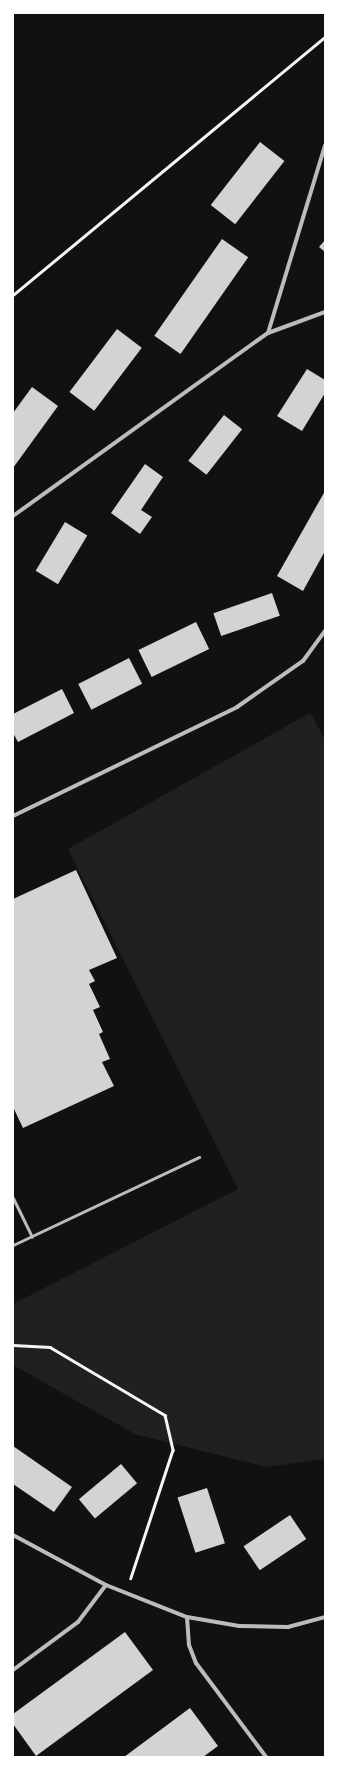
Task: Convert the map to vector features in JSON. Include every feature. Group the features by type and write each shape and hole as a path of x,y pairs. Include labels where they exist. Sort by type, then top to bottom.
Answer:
{"street":[{"path":"268,333 325,145"},
{"path":"13,516 268,333 325,312"},
{"path":"13,816 237,707 303,661 325,631"},
{"path":"13,1534 106,1585 187,1617 239,1626 288,1627 325,1617"},
{"path":"13,1670 78,1622 106,1585"},
{"path":"187,1617 189,1645 196,1663 266,1757"}],"lane":[{"path":"13,1246 199,1157"},
{"path":"13,1198 32,1237"}],"path":[{"path":"13,295 325,37"},
{"path":"13,1345 50,1347 165,1415 173,1450 126,1593"}],"shaded area":[{"path":"310,713 325,739 325,1459 266,1467 135,1434 13,1365 13,1304 238,1189 68,849"}],"building":[{"path":"260,142 284,161 235,224 211,205"},
{"path":"222,239 248,257 181,354 154,336"},
{"path":"325,240 325,252 319,247"},
{"path":"117,329 142,348 94,411 69,392"},
{"path":"307,369 325,380 325,393 302,431 277,416"},
{"path":"32,387 58,406 13,468 13,413"},
{"path":"224,415 242,429 206,475 188,461"},
{"path":"145,464 163,477 141,510 152,517 140,534 111,513"},
{"path":"325,491 325,551 303,591 277,576"},
{"path":"65,522 87,535 58,584 36,571"},
{"path":"272,593 280,616 221,636 213,613"},
{"path":"196,622 209,649 152,677 138,650"},
{"path":"129,658 142,684 91,710 78,684"},
{"path":"62,689 74,713 18,742 13,733 13,714"},
{"path":"76,870 117,958 89,970 95,981 89,984 100,1007 93,1010 103,1032 99,1034 110,1059 102,1062 114,1086 23,1128 13,1107 13,899"},
{"path":"13,1446 72,1487 54,1512 13,1484"},
{"path":"121,1464 137,1483 95,1519 79,1499"},
{"path":"207,1488 225,1543 195,1553 178,1498"},
{"path":"290,1515 306,1539 260,1570 244,1546"},
{"path":"125,1632 153,1670 36,1756 13,1724 13,1714"},
{"path":"190,1708 218,1746 203,1757 124,1757"}]}
